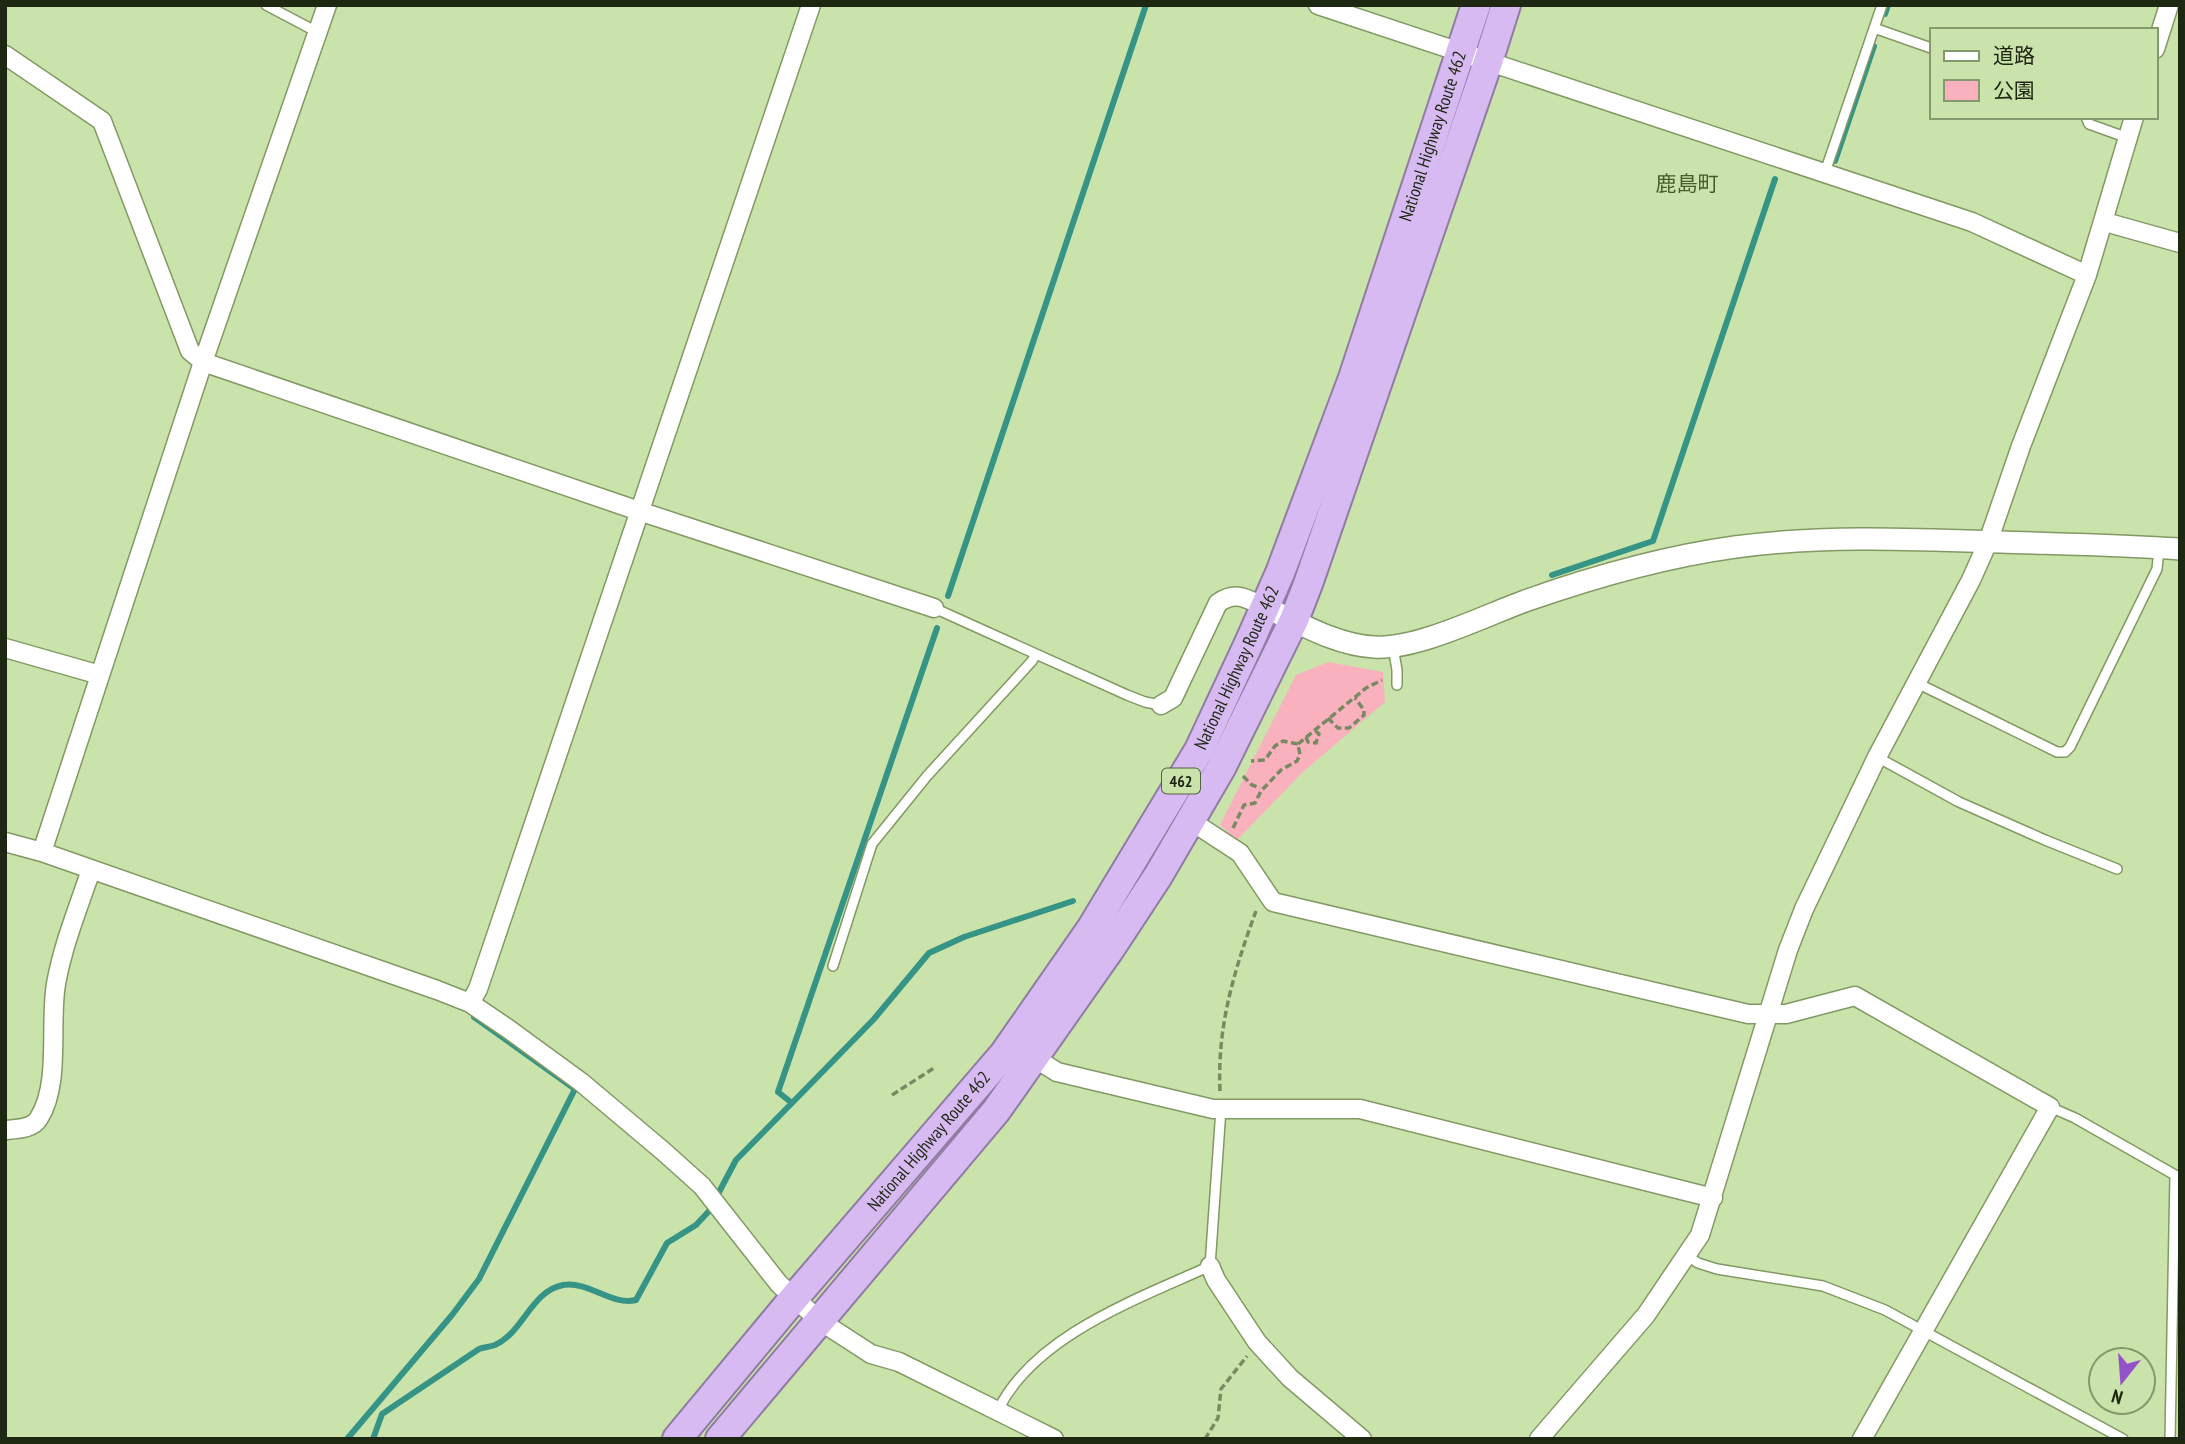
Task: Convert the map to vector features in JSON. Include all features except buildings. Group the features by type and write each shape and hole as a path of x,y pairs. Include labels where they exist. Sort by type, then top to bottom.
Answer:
{"highway":[{"name":"National Highway Route 462","path":"677,1439 794,1298 1004,1054 1091,929 1199,750 1265,607 1353,378 1476,5"},
{"name":"National Highway Route 462","path":"720,1439 988,1121 1110,949 1191,821 1221,768 1294,620 1334,513 1506,5"}],"street":[{"path":"42,852 203,362 327,5"},
{"path":"470,1003 478,989 811,5"},
{"path":"1318,5 1972,222 2087,275"},
{"path":"2157,43 2169,5"},
{"path":"5,55 102,121 190,351 203,362 639,511 934,608"},
{"path":"1539,1439 1647,1315 1700,1235 1784,960 1804,909 1877,757 1971,580 1988,541 2021,446 2087,275 2105,222 2133,119"},
{"path":"2105,222 2180,243"},
{"path":"1161,705 1173,698 1218,603 1228,596 1239,596 1341,641 1374,647 1393,647 1441,633 1586,581 1693,554 1736,547 1833,540 1988,541 2169,548"},
{"path":"5,648 100,675"},
{"path":"1191,821 1240,853 1273,902 1748,1014 1786,1014 1855,996 2050,1107 1862,1439"},
{"path":"5,842 42,852 470,1003 581,1082 688,1173 709,1195 760,1263 820,1321 871,1354 899,1362 1054,1439"},
{"path":"5,1130 29,1126 38,1121 43,1110 50,1074 55,987 61,960 91,870"},
{"path":"1033,1057 1057,1072 1213,1109 1360,1109 1713,1198"},
{"path":"1210,1266 1216,1280 1257,1342 1290,1378 1362,1439"}],"lane":[{"path":"265,5 317,32"},
{"path":"1824,175 1882,5"},
{"path":"1874,28 1930,48"},
{"path":"2087,119 2095,127 2128,138"},
{"path":"1917,683 2057,752 2065,752 2070,747 2169,548"},
{"path":"934,608 1136,699 1161,705"},
{"path":"1393,647 1397,670 1396,685"},
{"path":"834,966 872,844 927,776 1036,654"},
{"path":"1877,757 1959,802 2045,841 2117,869"},
{"path":"2050,1107 2075,1118 2175,1175 2170,1439"},
{"path":"998,1410 1007,1393 1041,1358 1074,1331 1210,1266 1221,1109"},
{"path":"1686,1255 1698,1263 1717,1269 1823,1286 1885,1310 2123,1439"}],"path":[{"path":"1298,744 1366,688 1384,679"},
{"path":"1328,719 1342,730 1349,728 1364,710 1355,697"},
{"path":"1306,737 1308,742 1316,743 1319,734 1315,730"},
{"path":"1250,760 1265,760 1275,746 1283,741 1298,744"},
{"path":"1226,823 1233,828 1244,805 1255,803 1281,770 1293,766 1300,748 1298,744"},
{"path":"1241,775 1260,788"},
{"path":"1221,1109 1219,1074 1224,1011 1236,964 1257,909 1267,895"},
{"path":"891,1095 934,1068"},
{"path":"1205,1439 1219,1418 1221,1389 1257,1342"}],"green space":[{"path":"1328,662 1383,672 1385,702 1303,772 1237,840 1220,825 1296,675"}],"waterway":[{"path":"948,596 1146,5"},
{"path":"1885,14 1888,5"},
{"path":"1835,161 1874,46"},
{"path":"1552,575 1653,541 1775,179"},
{"path":"718,1194 736,1160 792,1103 778,1092 937,628"},
{"path":"792,1103 874,1019 929,953 964,937 1073,901"},
{"path":"347,1439 479,1279 575,1089 474,1017"},
{"path":"373,1439 382,1414 479,1349 505,1339 535,1303 552,1289 573,1285 618,1300 636,1300 667,1243 696,1225 710,1210"}],"district":[{"name":"鹿島町","path":"1687,184"}]}
